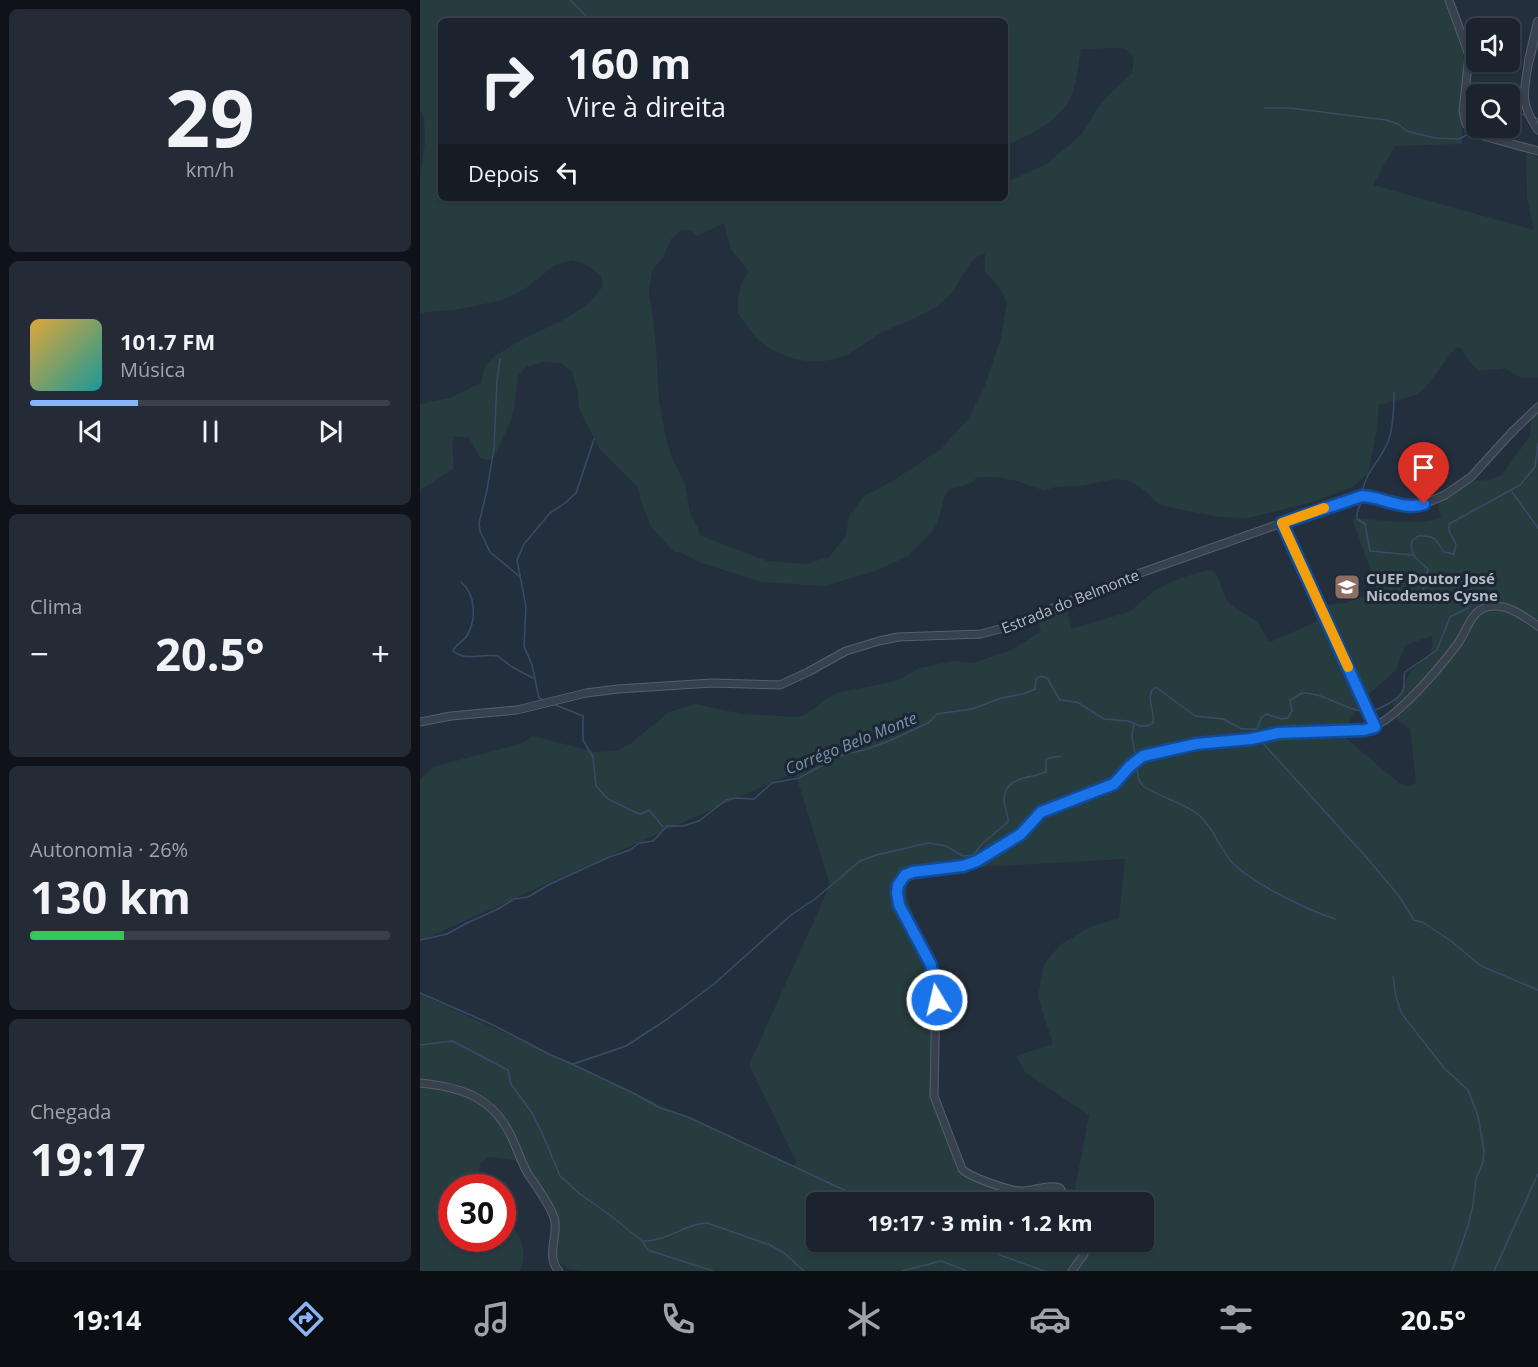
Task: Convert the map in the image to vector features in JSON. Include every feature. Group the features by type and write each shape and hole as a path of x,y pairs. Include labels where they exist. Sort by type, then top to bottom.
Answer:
{"street":[{"path":"1449,0 1469,55 1463,111 1466,124 1483,136 1538,151"},
{"path":"1538,22 1523,98 1527,113 1538,130"},
{"name":"Estrada do Belmonte","path":"420,722 451,716 517,710 586,693 618,689 712,683 780,685 846,651 879,640 898,637 981,634 1007,627 1129,577 1362,496 1375,497 1410,507 1433,501 1471,477 1538,407"},
{"path":"1282,523 1375,727"},
{"path":"1062,1192 1060,1188 1051,1186 1014,1190 970,1176 962,1169 934,1096 936,990 931,965 899,905 897,893 905,875 963,866 977,861 1021,834 1041,812 1114,784 1130,766 1143,756 1196,744 1251,739 1278,733 1364,730 1375,727 1404,705 1425,683 1457,644 1473,617 1484,607 1500,606 1509,609 1538,626"},
{"path":"420,1083 456,1088 470,1093 488,1106 503,1122 524,1166 554,1216 552,1257 559,1271"},
{"path":"1072,1271 1084,1252"}],"green space":[{"path":"420,0 1453,0 1463,22 1465,118 1462,144 1395,146 1373,185 1534,230 1527,198 1526,148 1538,158 1538,378 1521,378 1505,368 1479,371 1467,359 1462,349 1456,347 1425,388 1416,395 1379,405 1368,474 1352,487 1313,502 1248,518 1219,517 1163,506 1138,485 1127,481 1113,480 1057,487 1045,491 1017,481 996,477 978,477 969,484 950,489 945,495 934,530 908,556 878,570 825,586 761,582 674,552 651,527 638,488 599,448 579,409 578,394 572,372 561,363 543,362 526,367 518,376 510,423 494,457 488,460 480,458 469,438 453,436 453,469 420,490 420,404 450,398 481,383 485,367 492,359 517,342 570,316 593,298 603,286 601,276 585,264 572,260 555,265 526,288 503,300 460,309 420,313 420,178 425,142 424,117 420,110","holes":["724,223 731,249 749,272 739,292 738,314 761,342 792,358 814,361 837,358 852,352 878,334 925,313 948,297 969,265 980,255 985,254 985,272 999,287 1007,302 1001,338 984,388 968,419 942,448 891,482 864,496 849,516 846,536 829,557 806,564 767,561 699,535 690,513 685,483 673,461 666,439 659,399 655,334 649,292 652,271 664,256 671,239 681,230 691,231 697,236"]},
{"path":"1538,409 1538,1271 581,1271 568,1269 555,1259 556,1211 542,1190 514,1160 489,1157 480,1164 480,1174 438,1174 438,1252 516,1252 516,1231 524,1255 520,1271 420,1271 420,994 793,1166 796,1161 749,1065 830,885 795,772 420,941 420,780 433,767 523,743 533,736 595,752 616,751 630,744 669,712 695,704 742,714 797,717 805,715 837,693 896,681 920,668 956,661 973,663 1009,651 1041,632 1036,615 1066,603 1071,629 1129,612 1157,589 1181,578 1208,570 1214,572 1218,577 1226,599 1231,605 1257,622 1270,642 1318,621 1311,606 1346,603 1378,591 1352,518 1424,522 1441,517 1438,506 1441,499 1474,481 1489,480 1502,475 1530,436 1531,422","holes":["1432,636 1430,652 1408,676 1392,703 1396,719 1410,729 1416,781 1415,784 1408,786 1399,783 1342,735 1361,701 1396,670 1405,645","1125,859 1119,918 1092,926 1060,945 1044,964 1038,997 1053,1044 1016,1056 1025,1072 1089,1115 1075,1189 1021,1187 966,1174 935,1093 932,983 929,958 907,896 908,879 927,870"]}],"waterway":[{"path":"570,0 587,17 592,18"},
{"path":"1264,108 1290,108 1386,120 1398,124 1407,131 1435,138 1459,139 1466,135"},
{"path":"1520,114 1525,115"},
{"path":"1533,117 1538,119"},
{"path":"500,359 494,448 479,523 480,531 490,552 519,576"},
{"path":"1362,494 1366,479 1389,439 1394,392"},
{"path":"546,701 539,698 532,665 524,646 526,607 517,560 524,544 550,513 576,493 594,439"},
{"name":"Corrégo Belo Monte","path":"1370,712 1388,704 1401,694 1404,689 1405,672 1437,650 1450,617 1468,608 1475,595 1463,590 1437,600 1425,601 1422,595 1428,569 1413,554 1412,541 1418,536 1429,536 1435,539 1444,552 1454,554 1456,544 1449,531 1449,524 1520,485 1535,467 1538,443"},
{"path":"1512,492 1538,528"},
{"path":"1362,499 1357,519 1365,524 1370,551 1412,555"},
{"path":"461,582 470,593 473,616 470,631 453,651 469,657 498,656 512,667 533,678"},
{"name":"Corrégo Belo Monte","path":"420,940 447,934 514,899 528,897 548,885 609,857 630,850 639,843 653,841 667,826 683,826 699,821 726,800 754,799 772,783 799,778 839,756 889,741 928,723 937,714 972,709 1035,689 1036,679 1040,676 1047,678 1060,700 1077,702 1104,719 1128,721 1140,726 1153,723 1150,699 1152,690 1156,687 1195,716 1223,719 1242,729 1257,729 1261,718 1266,714 1282,719 1288,718 1292,711 1290,700 1302,693 1318,695 1366,712"},
{"path":"553,704 583,716 583,740 593,757 596,786 608,799 637,813 641,814 649,810 663,827"},
{"path":"1134,723 1132,736 1136,760"},
{"path":"1260,740 1367,858 1399,896 1414,920 1424,923 1451,941 1481,966 1538,990"},
{"path":"573,1064 626,1046 666,1020 714,984 791,915 815,899 860,861 928,843 946,846 963,856 973,855 983,843 1008,822 1004,798 1009,786 1020,779 1046,772 1046,759 1060,756"},
{"path":"1136,765 1139,780 1143,786 1187,807 1200,816 1231,861 1251,878 1310,909 1335,919"},
{"path":"1393,977 1396,997 1402,1014 1444,1068 1468,1090 1478,1116 1484,1151 1483,1162 1476,1179 1468,1226 1452,1271"},
{"path":"420,993 491,1024 660,1108 688,1117 848,1192"},
{"path":"420,1045 452,1041 508,1070 511,1084 532,1113 560,1176 642,1241 648,1250 713,1271"},
{"path":"1494,1271 1538,1174"},
{"path":"644,1241 707,1223 770,1245 784,1253 804,1271"},
{"path":"992,1252 1044,1271"},
{"path":"902,1271 941,1261 967,1271"}],"slow traffic":[{"path":"1324,508 1282,523 1348,667"}],"place":[{"name":"CUEF Doutor José Nicodemos Cysne","path":"1347,587"}],"route":[{"path":"937,1000 931,965 899,905 898,885 905,875 927,869 963,866 977,861 1021,834 1041,812 1110,787 1119,781 1136,760 1143,756 1196,744 1251,739 1278,733 1364,730 1375,727 1282,523 1362,496 1375,497 1410,507 1424,504"}]}
